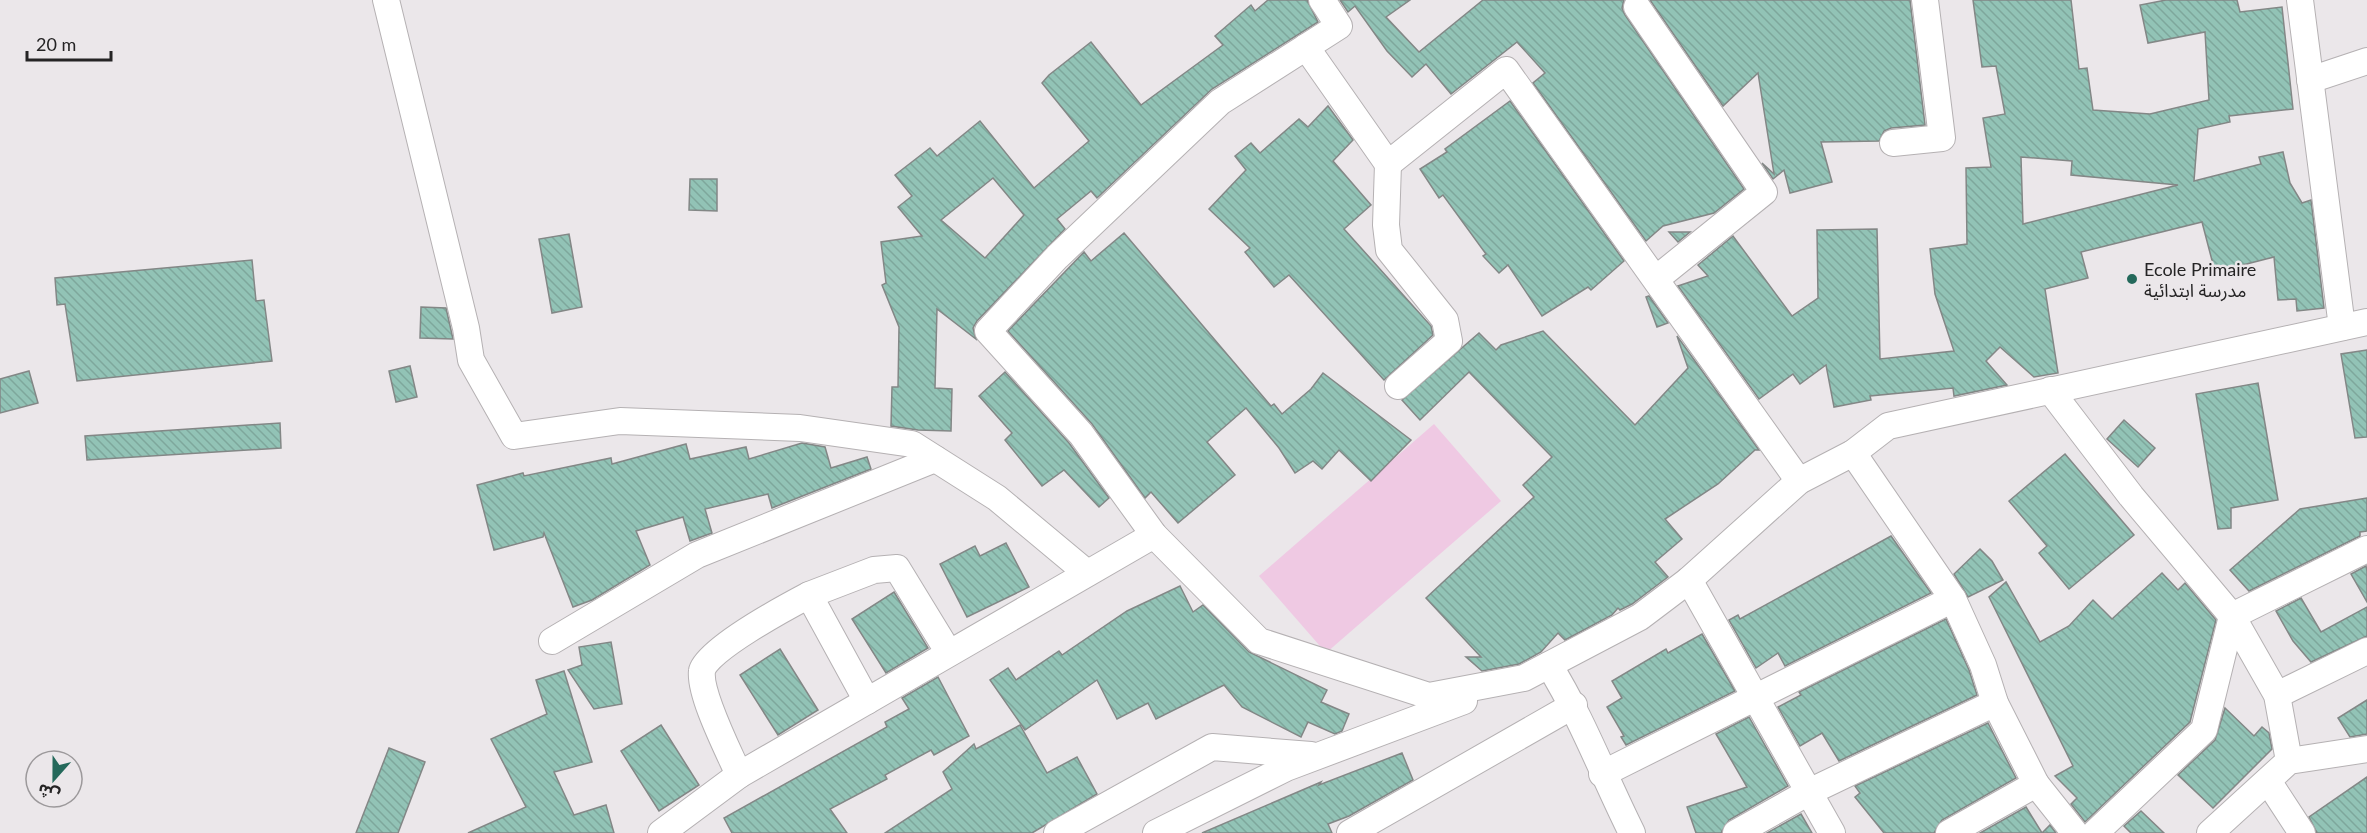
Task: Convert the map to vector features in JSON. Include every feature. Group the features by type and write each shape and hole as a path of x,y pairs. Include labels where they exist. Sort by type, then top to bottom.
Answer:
{"street":[{"path":"386,0 466,328 471,360 514,436 620,421 800,428 912,444 997,498 1088,573"},
{"path":"1322,0 1339,26 1220,102 1057,257 988,331 1081,434 1154,535 1259,641 1429,696 1524,678"},
{"path":"1893,143 1942,138 1925,0"},
{"path":"2300,0 2342,327"},
{"path":"1636,7 1764,192 1656,279"},
{"path":"1306,47 1388,164 1386,225 1389,250 1445,320 1449,341 1398,386"},
{"path":"2310,80 2367,61"},
{"path":"1388,164 1506,70 1799,481"},
{"path":"1156,833 1286,768 1524,678 1640,617 1689,580 1799,481 1853,453 1888,426 2367,322"},
{"path":"2050,390 2132,496 2232,616 2277,695 2289,761"},
{"path":"1853,453 1953,599 1983,664 1995,703 2036,784 2075,833"},
{"path":"552,641 697,555 935,459"},
{"path":"661,833 739,775 1154,535"},
{"path":"2095,833 2204,730 2232,616 2367,549"},
{"path":"739,775 703,688 702,670 705,661 776,613 809,595 874,570 897,568 949,653"},
{"path":"1689,580 1832,833"},
{"path":"809,595 867,701"},
{"path":"1602,774 1953,599"},
{"path":"2277,695 2367,651"},
{"path":"1549,666 1574,705 1602,774 1632,833"},
{"path":"1736,833 1809,792 1995,703"},
{"path":"1350,833 1574,705"},
{"path":"1057,833 1212,747 1320,756"},
{"path":"2210,833 2289,761 2367,749"},
{"path":"2268,781 2302,833"},
{"path":"1949,833 2036,784"}],"shaded area":[{"path":"1434,424 1501,501 1326,653 1259,576"}],"building":[{"path":"1268,0 1307,0 1318,22 1212,89 1097,198 1091,191 1057,219 1065,229 977,321 973,328 976,339 937,309 935,388 952,389 951,431 891,426 892,387 898,387 899,327 882,285 886,283 881,242 922,236 898,207 912,196 895,175 930,148 937,156 980,121 1034,188 1089,141 1042,83 1049,75 1091,42 1141,105 1223,45 1215,36 1251,5 1255,11","holes":["993,178 1024,215 985,258 941,220"]},
{"path":"1340,0 1410,0 1386,17 1419,52 1483,0 1624,0 1622,8 1625,15 1744,189 1714,213 1663,226 1646,241 1533,83 1545,73 1517,42 1451,94 1426,64 1412,77 1387,51 1355,6 1348,12"},
{"path":"1650,0 1910,0 1925,125 1891,128 1884,131 1879,141 1821,142 1832,182 1790,193 1784,170 1773,179 1762,163 1774,174 1758,73 1723,106"},
{"path":"1973,0 2071,0 2079,69 2087,68 2093,110 2150,114 2209,100 2205,32 2148,43 2140,5 2166,0 2237,0 2240,12 2282,7 2293,109 2229,116 2230,122 2198,129 2194,181 2261,164 2259,157 2283,152 2290,183 2302,203 2311,200 2324,308 2297,311 2296,299 2278,300 2274,257 2215,272 2202,222 2081,252 2088,278 2045,289 2058,373 2034,377 2000,347 1986,361 2007,385 1954,396 1953,388 1870,396 1871,400 1834,407 1826,365 1800,384 1793,374 1759,399 1678,286 1708,276 1698,265 1733,236 1792,316 1818,298 1817,230 1877,229 1880,359 1954,351 1935,294 1930,249 1967,244 1966,168 1991,167 1983,118 2005,114 1996,66 1982,67","holes":["2021,157 2072,161 2071,175 2178,185 2023,224"]},
{"path":"1510,101 1624,261 1591,290 1588,287 1542,316 1508,265 1499,273 1483,256 1486,254 1443,195 1439,198 1420,169 1447,152 1445,149"},
{"path":"1328,106 1353,140 1333,161 1371,205 1344,229 1431,326 1433,335 1384,380 1289,275 1274,287 1245,252 1250,248 1209,209 1246,170 1235,156 1251,143 1260,153 1299,119 1308,127"},
{"path":"690,179 717,179 717,211 689,210"},
{"path":"1669,232 1690,232 1678,242"},
{"path":"1124,233 1271,406 1274,404 1282,414 1311,389 1323,373 1411,440 1371,481 1339,450 1322,469 1313,461 1295,473 1279,448 1246,408 1207,442 1235,475 1178,523 1151,492 1145,498 1092,424 1008,331 1084,252 1091,261"},
{"path":"569,234 582,307 552,313 539,239"},
{"path":"252,260 256,301 264,300 272,361 77,381 65,304 57,305 55,278"},
{"path":"1649,296 1668,323 1657,327 1646,297"},
{"path":"421,307 446,308 453,339 420,338"},
{"path":"1543,331 1635,425 1688,368 1677,336 1759,450 1755,450 1718,484 1665,519 1682,539 1655,562 1668,577 1632,604 1620,610 1618,608 1612,615 1565,640 1558,633 1541,652 1519,664 1482,671 1466,657 1481,657 1426,598 1534,497 1523,485 1552,457 1469,372 1420,420 1402,400 1479,333 1496,350 1501,345"},
{"path":"2367,350 2367,437 2355,438 2341,354"},
{"path":"410,366 417,397 396,402 389,371"},
{"path":"29,371 38,403 0,413 0,379"},
{"path":"1005,372 1069,443 1109,498 1099,507 1064,470 1042,486 1005,440 1012,433 979,396"},
{"path":"2258,383 2278,500 2231,508 2231,528 2218,529 2196,394"},
{"path":"2124,420 2155,448 2138,467 2107,439"},
{"path":"280,423 281,448 87,460 85,436"},
{"path":"802,443 825,447 831,468 867,457 871,469 772,508 768,494 705,509 712,533 690,541 683,517 636,531 650,565 592,600 573,607 544,533 543,537 494,550 477,485 523,473 524,476 611,458 612,464 686,444 690,459 746,447 749,459"},
{"path":"2065,454 2134,535 2069,589 2039,553 2047,546 2009,501"},
{"path":"2367,498 2367,531 2360,532 2360,536 2249,591 2230,570 2300,509"},
{"path":"1891,536 1931,593 1785,666 1778,653 1756,668 1729,620 1738,615 1740,619"},
{"path":"1006,543 1029,587 967,617 940,564 975,546 980,556"},
{"path":"1980,549 1992,561 2003,580 1968,597 1954,574"},
{"path":"2366,566 2367,571 2367,602 2351,574"},
{"path":"2162,573 2178,590 2185,583 2216,620 2190,722 2085,822 2071,804 2077,798 2055,776 2073,766 1989,597 2006,582 2040,642 2069,626 2093,600 2112,619"},
{"path":"1180,586 1193,612 1203,605 1249,652 1327,690 1321,702 1349,714 1342,731 1335,734 1308,722 1301,737 1242,707 1224,685 1156,719 1148,703 1117,719 1097,680 1025,730 990,680 1008,668 1016,680 1059,651 1062,655 1127,611"},
{"path":"894,592 928,648 886,673 852,619"},
{"path":"2301,598 2321,632 2367,607 2367,636 2311,662 2293,641 2276,611"},
{"path":"1946,619 1969,670 1977,695 1839,761 1822,733 1800,746 1778,707 1801,695 1799,692"},
{"path":"1702,634 1735,691 1626,745 1621,737 1624,736 1607,707 1622,698 1612,681 1666,649 1668,653"},
{"path":"611,642 622,704 594,709 568,670 582,665 579,647"},
{"path":"780,649 818,710 778,735 740,675"},
{"path":"564,671 592,762 554,772 574,815 606,805 614,833 468,833 526,807 491,739 547,714 536,680"},
{"path":"938,677 969,736 934,755 931,750 885,775 887,779 830,809 847,833 732,833 724,818 887,727 885,722 909,709 902,698"},
{"path":"2367,700 2367,734 2350,737 2338,718"},
{"path":"2225,708 2254,736 2262,727 2269,733 2272,749 2213,808 2178,775 2215,740"},
{"path":"1749,717 1788,786 1729,820 1721,833 1696,833 1687,807 1747,787 1716,734"},
{"path":"1988,723 2016,778 1942,820 1934,833 1884,833 1855,797 1860,793 1855,786"},
{"path":"661,725 699,785 659,811 621,751"},
{"path":"1020,725 1047,773 1077,757 1097,794 1032,833 885,833 952,789 943,772 974,744 976,749"},
{"path":"389,748 425,762 398,833 356,833"},
{"path":"1402,753 1413,780 1349,816 1328,824 1332,833 1202,833 1321,782 1319,785"},
{"path":"2367,777 2367,833 2317,833 2309,817"},
{"path":"2026,807 2042,833 1980,833"},
{"path":"2141,811 2164,833 2131,833 2124,826"},
{"path":"1801,814 1812,833 1767,833"},
{"path":"2050,825 2056,833 2042,833"}],"place":[{"name":"Ecole Primaire مدرسة ابتدائية","path":"2132,279"}]}
